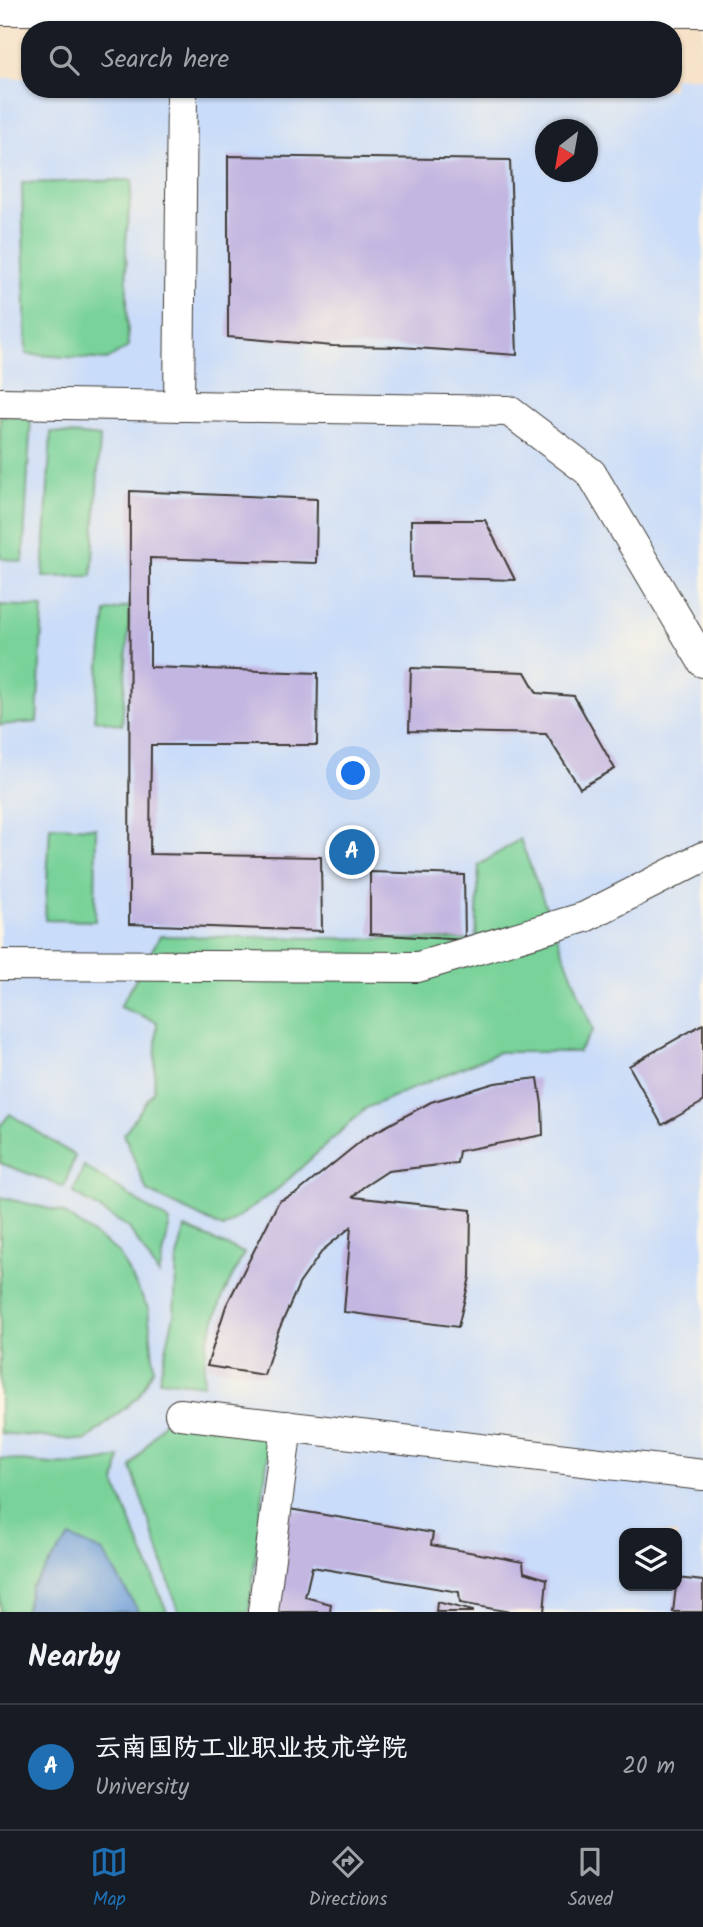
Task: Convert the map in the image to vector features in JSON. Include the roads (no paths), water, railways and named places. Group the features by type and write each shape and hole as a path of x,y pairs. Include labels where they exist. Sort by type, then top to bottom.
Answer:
{"street":[{"path":"0,10 183,20 703,12"},
{"path":"178,406 182,98"},
{"path":"0,403 509,411 591,473 703,662"},
{"path":"0,965 418,967 585,917 703,856"},
{"path":"180,1413 703,1475"},
{"path":"262,1612 287,1426"}],"water":[{"path":"70,1537 103,1552 139,1612 25,1612 31,1587"}],"place":[{"name":"云南国防工业职业技术学院","path":"352,852"}]}
